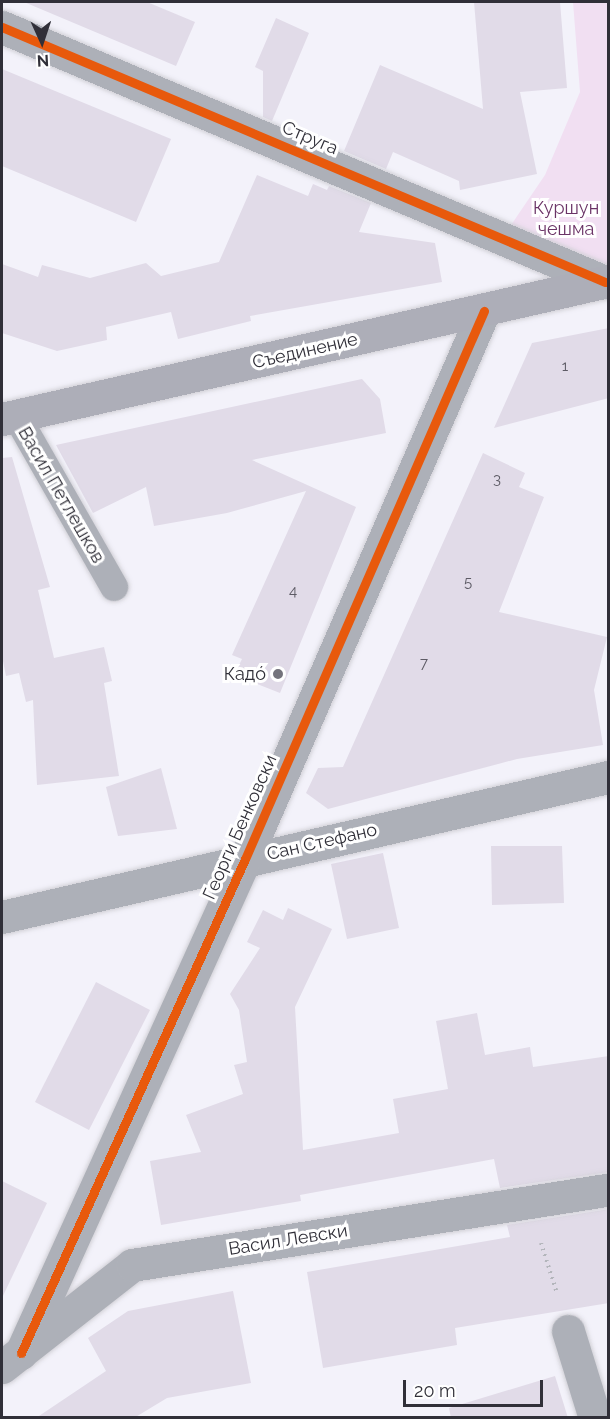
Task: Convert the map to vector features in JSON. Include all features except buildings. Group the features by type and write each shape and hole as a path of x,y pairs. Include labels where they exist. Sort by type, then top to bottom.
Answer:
{"street":[{"name":"Струга","path":"2,27 607,281"},
{"name":"Съединение","path":"6,415 484,311 607,281"},
{"name":"Георги Бенковски","path":"11,1360 245,859 484,311"},
{"name":"Сан Стефано","path":"2,917 245,859 609,777"},
{"name":"Васил Левски","path":"11,1360 132,1265 609,1190"},
{"path":"568,1331 595,1418"}],"lane":[{"name":"Васил Петлешков","path":"6,415 114,587"}],"path":[{"path":"529,1202 568,1331"}],"green space":[{"name":"Куршун чешма","path":"573,2 608,2 608,281 503,237 545,175 580,92"}],"cycle path":[{"path":"2,27 605,282"},
{"path":"21,1353 245,859 484,311"}],"place":[{"name":"Кадó","path":"278,674"}]}
